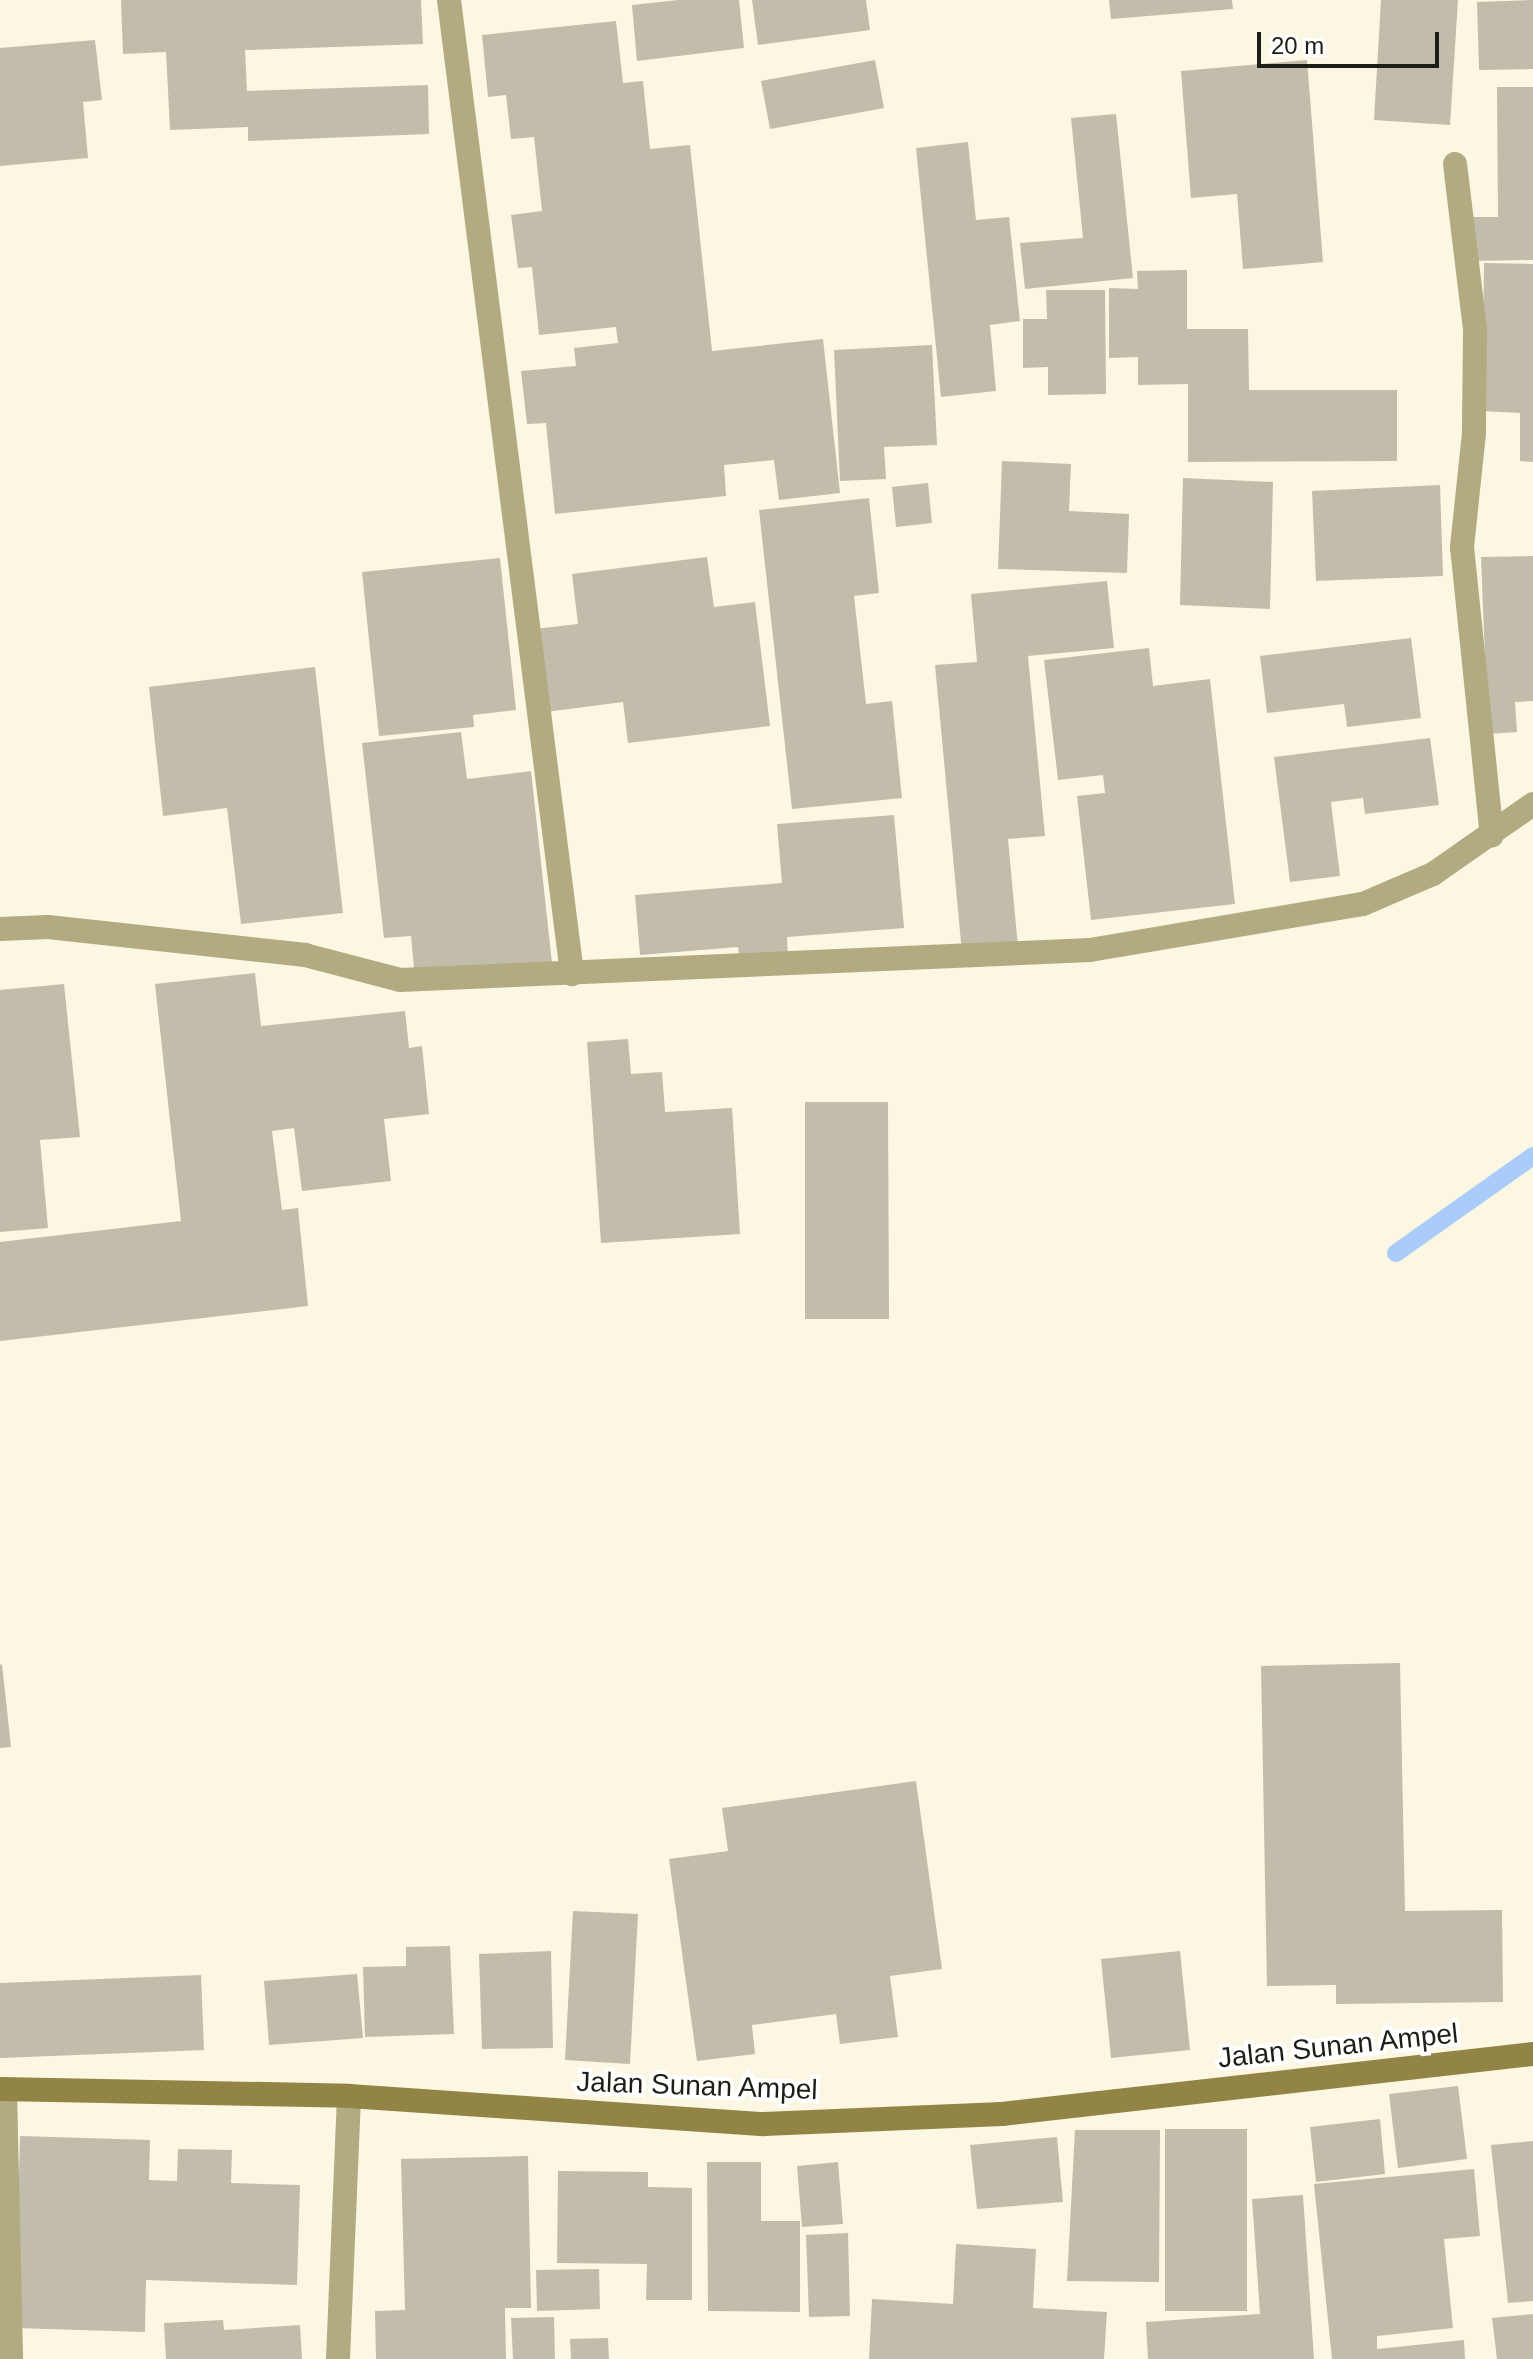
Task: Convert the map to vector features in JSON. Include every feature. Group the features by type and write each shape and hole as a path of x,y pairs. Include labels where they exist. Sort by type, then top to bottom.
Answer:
{"main road":[{"name":"Jalan Sunan Ampel","path":"2,2090 349,2096 764,2124 1002,2114 1533,2054"}],"street":[{"path":"449,0 572,974"},
{"path":"1455,164 1475,330 1474,433 1462,547 1492,835"},
{"path":"0,929 48,927 305,955 400,980 1090,950 1363,904 1433,874 1533,804"},
{"path":"2,2090 11,2359"},
{"path":"338,2359 349,2096"}],"building":[{"path":"121,0 421,0 423,44 245,50 247,91 428,85 429,134 248,141 248,127 170,130 166,52 123,54"},
{"path":"678,0 739,0 744,48 637,61 632,5"},
{"path":"752,0 866,0 870,30 758,45"},
{"path":"1109,0 1232,0 1233,9 1111,19"},
{"path":"1381,0 1458,0 1450,125 1374,120"},
{"path":"1533,0 1533,69 1479,70 1477,2"},
{"path":"616,21 623,83 643,81 650,149 690,145 712,351 823,339 840,493 779,500 774,460 724,465 726,496 555,514 546,423 527,424 521,371 576,366 574,348 618,343 616,327 539,335 532,267 518,268 511,215 542,211 534,137 511,139 506,95 488,97 482,35"},
{"path":"95,40 102,100 83,102 88,158 0,166 0,48"},
{"path":"875,60 884,108 770,129 761,81"},
{"path":"1307,60 1323,262 1243,269 1237,194 1191,198 1181,71"},
{"path":"1497,87 1533,87 1533,260 1471,261 1470,217 1498,217"},
{"path":"1116,114 1133,278 1025,289 1020,243 1083,238 1071,118"},
{"path":"968,142 976,220 1009,217 1020,321 990,325 996,391 941,397 916,148"},
{"path":"1484,263 1533,264 1533,462 1520,461 1520,413 1482,411"},
{"path":"1187,270 1187,329 1248,329 1249,390 1397,390 1397,461 1188,462 1188,384 1138,385 1138,357 1109,358 1109,288 1138,289 1137,271"},
{"path":"1046,290 1105,290 1106,394 1048,395 1048,367 1023,368 1023,319 1047,319"},
{"path":"932,345 937,445 884,447 886,479 840,481 834,350"},
{"path":"1002,461 1071,464 1069,511 1129,514 1127,573 998,569"},
{"path":"1183,478 1273,482 1270,609 1180,605"},
{"path":"928,483 932,523 896,527 892,487"},
{"path":"1440,485 1443,576 1316,581 1312,491"},
{"path":"869,498 879,593 854,596 866,704 892,701 902,798 792,809 759,510"},
{"path":"1533,556 1533,701 1515,702 1517,732 1488,734 1481,557"},
{"path":"707,557 714,607 755,602 770,726 628,743 623,702 546,712 535,629 578,624 572,574"},
{"path":"500,558 516,710 473,715 474,727 379,736 362,572"},
{"path":"1107,581 1114,648 1028,656 1045,836 1008,839 1018,947 962,953 935,665 977,662 971,594"},
{"path":"1411,638 1421,718 1347,727 1344,704 1267,713 1260,656"},
{"path":"1149,648 1153,686 1210,679 1235,904 1091,920 1077,796 1105,793 1103,775 1058,780 1044,660"},
{"path":"315,667 343,913 241,924 227,808 163,816 149,687"},
{"path":"461,732 467,779 531,771 552,963 415,979 411,936 384,938 362,743"},
{"path":"1430,738 1439,805 1365,814 1363,798 1331,802 1340,876 1290,882 1274,757"},
{"path":"894,815 904,928 787,937 788,958 740,962 738,947 640,955 635,895 782,883 777,824"},
{"path":"255,973 261,1026 405,1011 409,1048 422,1046 429,1114 384,1119 391,1181 302,1191 294,1128 272,1131 282,1210 298,1208 308,1306 0,1341 0,1242 181,1221 155,984"},
{"path":"64,984 80,1137 40,1140 48,1228 0,1232 0,990"},
{"path":"628,1039 631,1074 662,1072 665,1112 732,1108 740,1234 601,1243 587,1042"},
{"path":"805,1102 888,1102 889,1319 805,1319"},
{"path":"1400,1663 1405,1911 1502,1910 1503,2002 1336,2004 1336,1985 1267,1986 1261,1666"},
{"path":"0,1665 11,1747 0,1748"},
{"path":"916,1781 942,1969 890,1976 898,2037 840,2044 836,2014 752,2025 755,2054 697,2061 669,1859 728,1851 722,1808"},
{"path":"573,1911 638,1914 630,2064 565,2060"},
{"path":"450,1946 454,2034 365,2037 363,1967 406,1966 406,1947"},
{"path":"551,1951 553,2048 482,2049 479,1954"},
{"path":"1180,1951 1190,2050 1111,2058 1101,1959"},
{"path":"357,1974 363,2038 269,2045 264,1981"},
{"path":"201,1975 204,2050 0,2058 0,1983"},
{"path":"1458,2086 1467,2159 1398,2168 1389,2094"},
{"path":"1380,2119 1385,2174 1316,2182 1310,2127"},
{"path":"1165,2129 1247,2129 1247,2311 1165,2311"},
{"path":"1075,2130 1160,2130 1159,2282 1067,2281"},
{"path":"20,2136 150,2140 149,2180 177,2181 178,2149 232,2150 231,2183 300,2185 297,2285 146,2280 145,2332 15,2328"},
{"path":"1057,2137 1063,2202 977,2209 970,2145"},
{"path":"1533,2141 1533,2301 1508,2303 1491,2145"},
{"path":"528,2156 531,2308 505,2308 506,2359 376,2359 375,2311 405,2310 401,2159"},
{"path":"707,2162 761,2162 761,2221 800,2221 800,2312 708,2311"},
{"path":"838,2162 843,2224 802,2227 797,2166"},
{"path":"1474,2169 1480,2236 1444,2239 1453,2328 1377,2336 1377,2349 1464,2340 1465,2359 1332,2359 1314,2184"},
{"path":"558,2171 648,2172 648,2187 692,2188 692,2300 646,2300 647,2264 557,2263"},
{"path":"1303,2195 1314,2359 1148,2359 1146,2322 1260,2314 1252,2199"},
{"path":"848,2233 850,2316 809,2317 806,2235"},
{"path":"956,2244 1036,2249 1033,2308 1107,2312 1104,2359 869,2359 872,2299 953,2304"},
{"path":"599,2269 600,2309 537,2311 536,2270"},
{"path":"1533,2314 1533,2359 1497,2359 1492,2318"},
{"path":"554,2317 555,2359 513,2359 511,2318"},
{"path":"223,2320 224,2330 300,2325 302,2359 166,2359 164,2323"},
{"path":"608,2338 609,2359 571,2359 570,2339"}],"waterway":[{"path":"1396,1253 1533,1156"}]}
